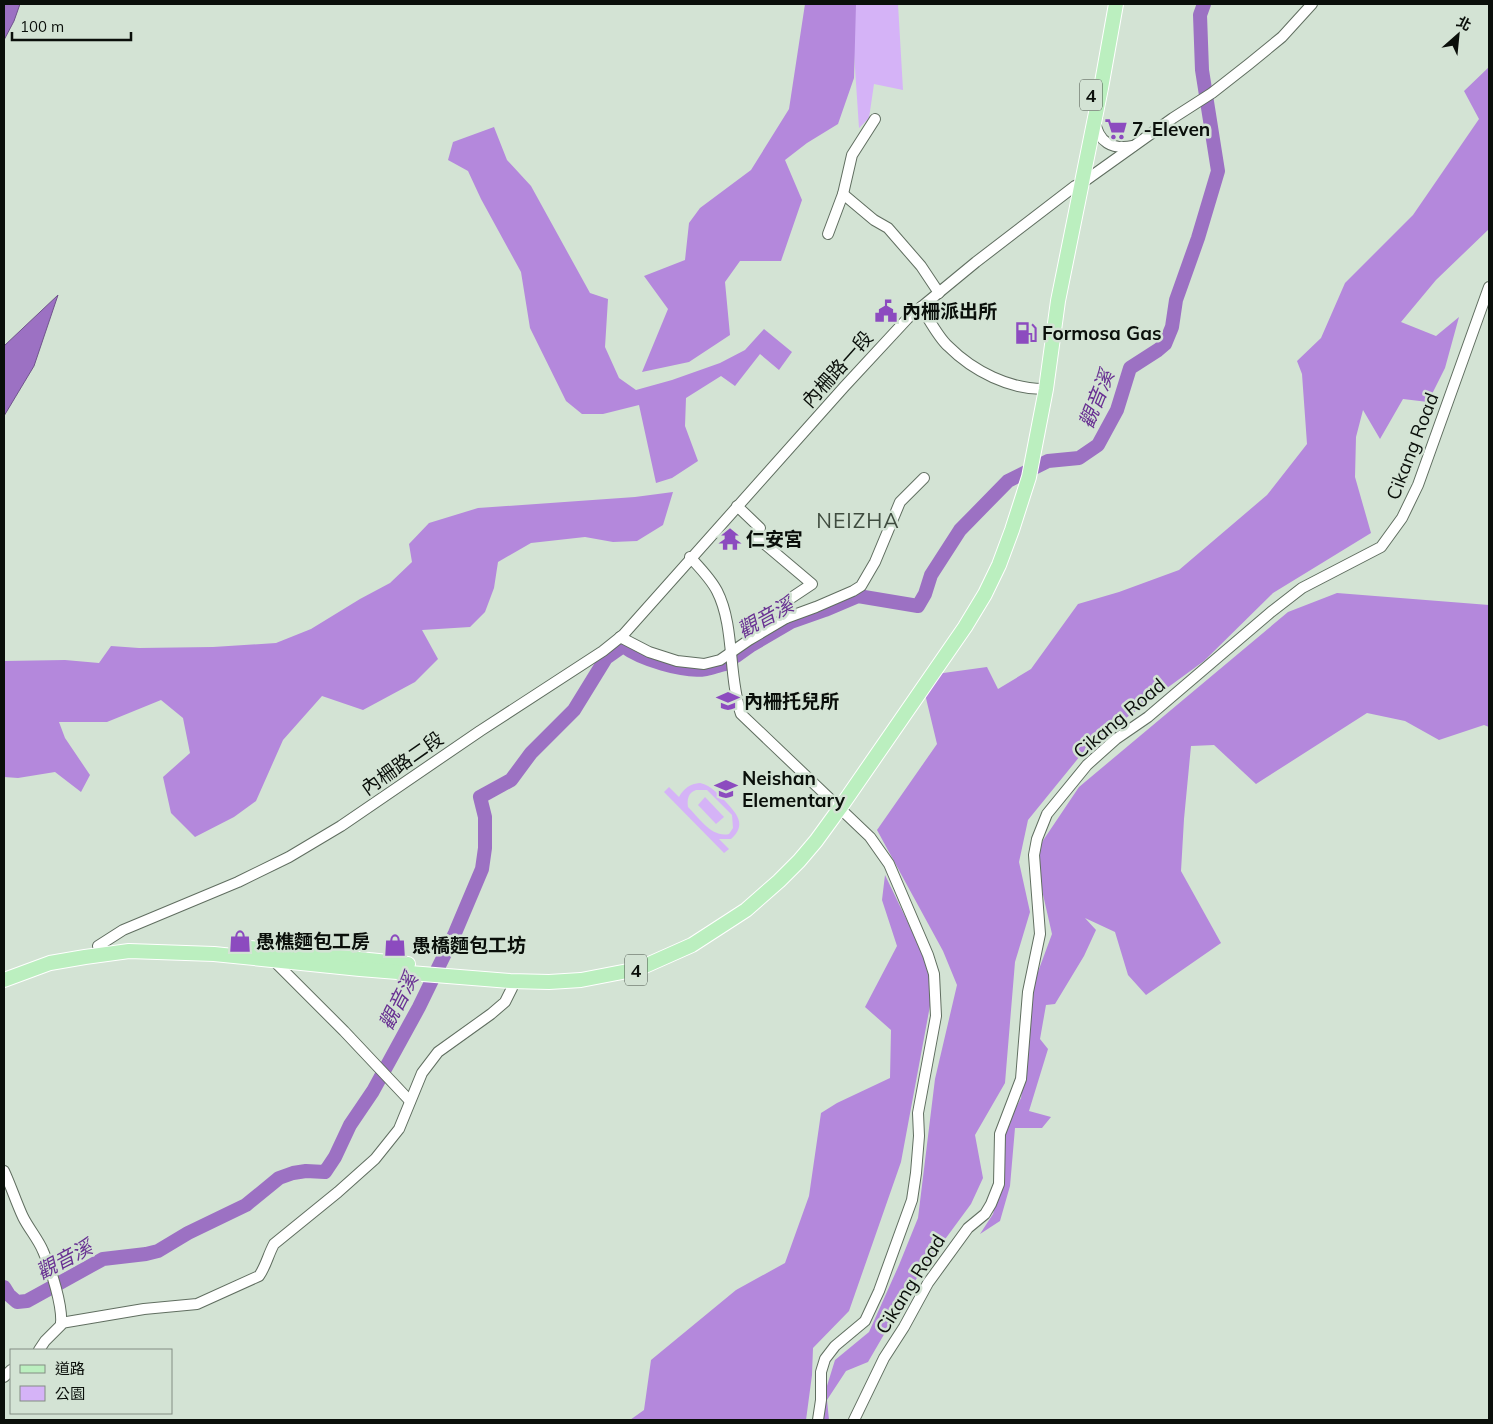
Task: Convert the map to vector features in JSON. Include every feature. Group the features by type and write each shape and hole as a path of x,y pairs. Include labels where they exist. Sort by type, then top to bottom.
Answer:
{"main road":[{"name":"4","path":"4,980 50,963 129,951 214,954 408,974 512,981 549,982 581,980 638,969 692,945 746,910 779,881 810,847 836,804 960,620 978,590 992,561 1022,486 1058,301 1107,4"},
{"name":"4","path":"1078,185 1095,120 1116,4"},
{"name":"4","path":"4,973 39,960 98,946 157,943 224,946 514,974 552,975 611,967 662,952 743,902 792,856 836,804"}],"street":[{"name":"內柵路一段","path":"690,558 908,318 976,262 1078,185 1212,93 1282,37 1312,4"},
{"path":"828,234 843,194 852,155 875,119"},
{"path":"1095,120 1097,131 1104,140 1113,146 1134,146"},
{"path":"843,194 874,220 888,228 921,266 939,293"},
{"name":"Cikang Road","path":"854,1420 884,1358 904,1327 928,1283 964,1233 985,1214 999,1184 1000,1134 1021,1079 1028,992 1040,934 1034,855 1036,839 1047,814 1087,765 1116,740 1148,717 1271,612 1302,588 1381,547 1402,518 1418,485 1489,287"},
{"path":"921,307 947,346 977,370 1011,385 1042,389"},
{"path":"620,637 649,652 677,661 704,664 720,660 786,618 840,597 861,586 875,562 900,502 924,478"},
{"path":"737,506 760,528 754,535 812,584 782,604 786,618"},
{"path":"690,558 717,590 723,606 731,652 736,701 741,714 870,837 889,864 928,955 934,974 936,1016 918,1113 919,1136 912,1200 879,1291 865,1321 835,1346 825,1359 821,1372 821,1400 818,1420"},
{"name":"內柵路二段","path":"98,946 123,930 238,882 289,857 341,826 480,730 603,651 620,637 690,558"},
{"path":"274,961 410,1101"},
{"path":"62,1322 144,1309 197,1304 260,1276 274,1244 375,1159 399,1129 422,1073 438,1052 505,1002 512,988 512,981"},
{"path":"4,1171 11,1184 23,1217 43,1250 56,1290 62,1322 40,1349"}],"green space":[{"path":"853,4 898,4 903,90 874,84 869,118 859,128 851,8"},
{"path":"700,783 708,786 737,815 739,829 736,834 731,839 719,839 729,849 724,853 664,792 669,787 679,797 690,785","holes":["696,790 707,790 732,815 733,828 729,834 717,833 711,830 688,807 688,799 691,793"]},
{"path":"705,797 724,817 716,824 698,805"}],"shaded area":[{"path":"4,4 20,4 4,40"},
{"path":"805,4 856,4 854,78 838,124 807,143 785,160 802,200 781,261 740,261 725,282 730,335 689,362 642,372 668,309 644,276 685,260 689,223 700,208 751,170 789,109"},
{"path":"1489,67 1489,229 1436,280 1401,322 1436,336 1459,317 1445,368 1428,402 1403,399 1380,439 1363,410 1356,437 1355,477 1371,533 1273,593 1204,661 1089,745 1028,820 1019,862 1030,912 1015,962 1005,1083 975,1135 983,1178 971,1204 918,1276 868,1362 846,1371 827,1400 829,1420 820,1420 822,1402 835,1360 869,1332 918,1218 935,1079 957,985 943,951 877,830 937,744 925,694 936,674 987,667 998,689 1031,669 1078,604 1119,592 1179,570 1267,495 1307,444 1302,374 1297,361 1321,338 1345,283 1413,215 1479,119 1464,91"},
{"path":"494,127 507,160 531,186 590,293 608,299 605,347 619,378 636,390 672,380 720,363 745,350 764,329 792,352 779,370 760,354 735,386 721,376 686,398 685,426 698,461 672,478 656,483 639,405 603,414 582,414 566,401 530,328 521,272 468,171 448,160 453,142"},
{"path":"58,295 34,366 4,416 4,346"},
{"path":"673,492 663,525 637,541 613,542 585,537 531,543 498,562 494,588 485,612 470,627 422,630 438,659 415,682 363,710 322,696 283,740 256,801 234,817 195,837 171,813 163,777 190,753 183,718 161,700 107,722 59,722 65,738 90,775 81,792 55,772 18,778 4,777 4,661 65,660 99,663 111,646 139,648 213,647 276,643 311,629 390,583 412,562 409,544 429,523 478,508 635,497"},
{"path":"1337,593 1489,605 1489,727 1484,725 1439,740 1405,721 1367,713 1256,784 1214,745 1191,746 1181,871 1221,943 1146,995 1128,975 1115,932 1085,918 1096,930 1084,956 1055,1004 1046,1005 1040,1039 1048,1049 1029,1111 1051,1117 1042,1128 1015,1128 1010,1186 1000,1221 980,1234 993,1214 1004,1165 1001,1137 1021,1098 1029,1034 1032,988 1052,934 1039,877 1040,845 1079,787 1288,612"},
{"path":"885,875 927,962 932,995 901,1162 849,1311 813,1348 812,1375 806,1420 630,1420 644,1410 651,1360 736,1290 785,1263 809,1196 821,1113 837,1103 890,1078 891,1030 865,1007 897,946 882,900"}],"waterway":[{"name":"觀音溪","path":"736,656 791,622 858,596 918,606 925,594 931,575 960,530 1008,481 1048,461 1079,458 1098,445 1117,410 1130,368 1165,344 1172,327 1176,300 1198,238 1218,171 1202,70 1200,15 1204,4"},
{"name":"觀音溪","path":"4,1287 17,1302 27,1301 103,1259 158,1251 188,1233 246,1205 279,1178 306,1171 325,1172 335,1157 350,1125 373,1091 419,1007 455,933 482,869 485,848 485,817 480,797 511,780 531,753 574,710 606,658 623,646 640,656 686,669 708,669 725,664"}],"place":[{"name":"7-Eleven","path":"1116,129"},
{"name":"內柵派出所","path":"886,311"},
{"name":"Formosa Gas","path":"1026,333"},
{"name":"仁安宮","path":"730,539"},
{"name":"內柵托兒所","path":"728,701"},
{"name":"Neishan Elementary","path":"726,789"},
{"name":"愚樵麵包工房","path":"240,941"},
{"name":"愚橋麵包工坊","path":"395,945"}],"district":[{"name":"NEIZHA","path":"858,520"}]}
